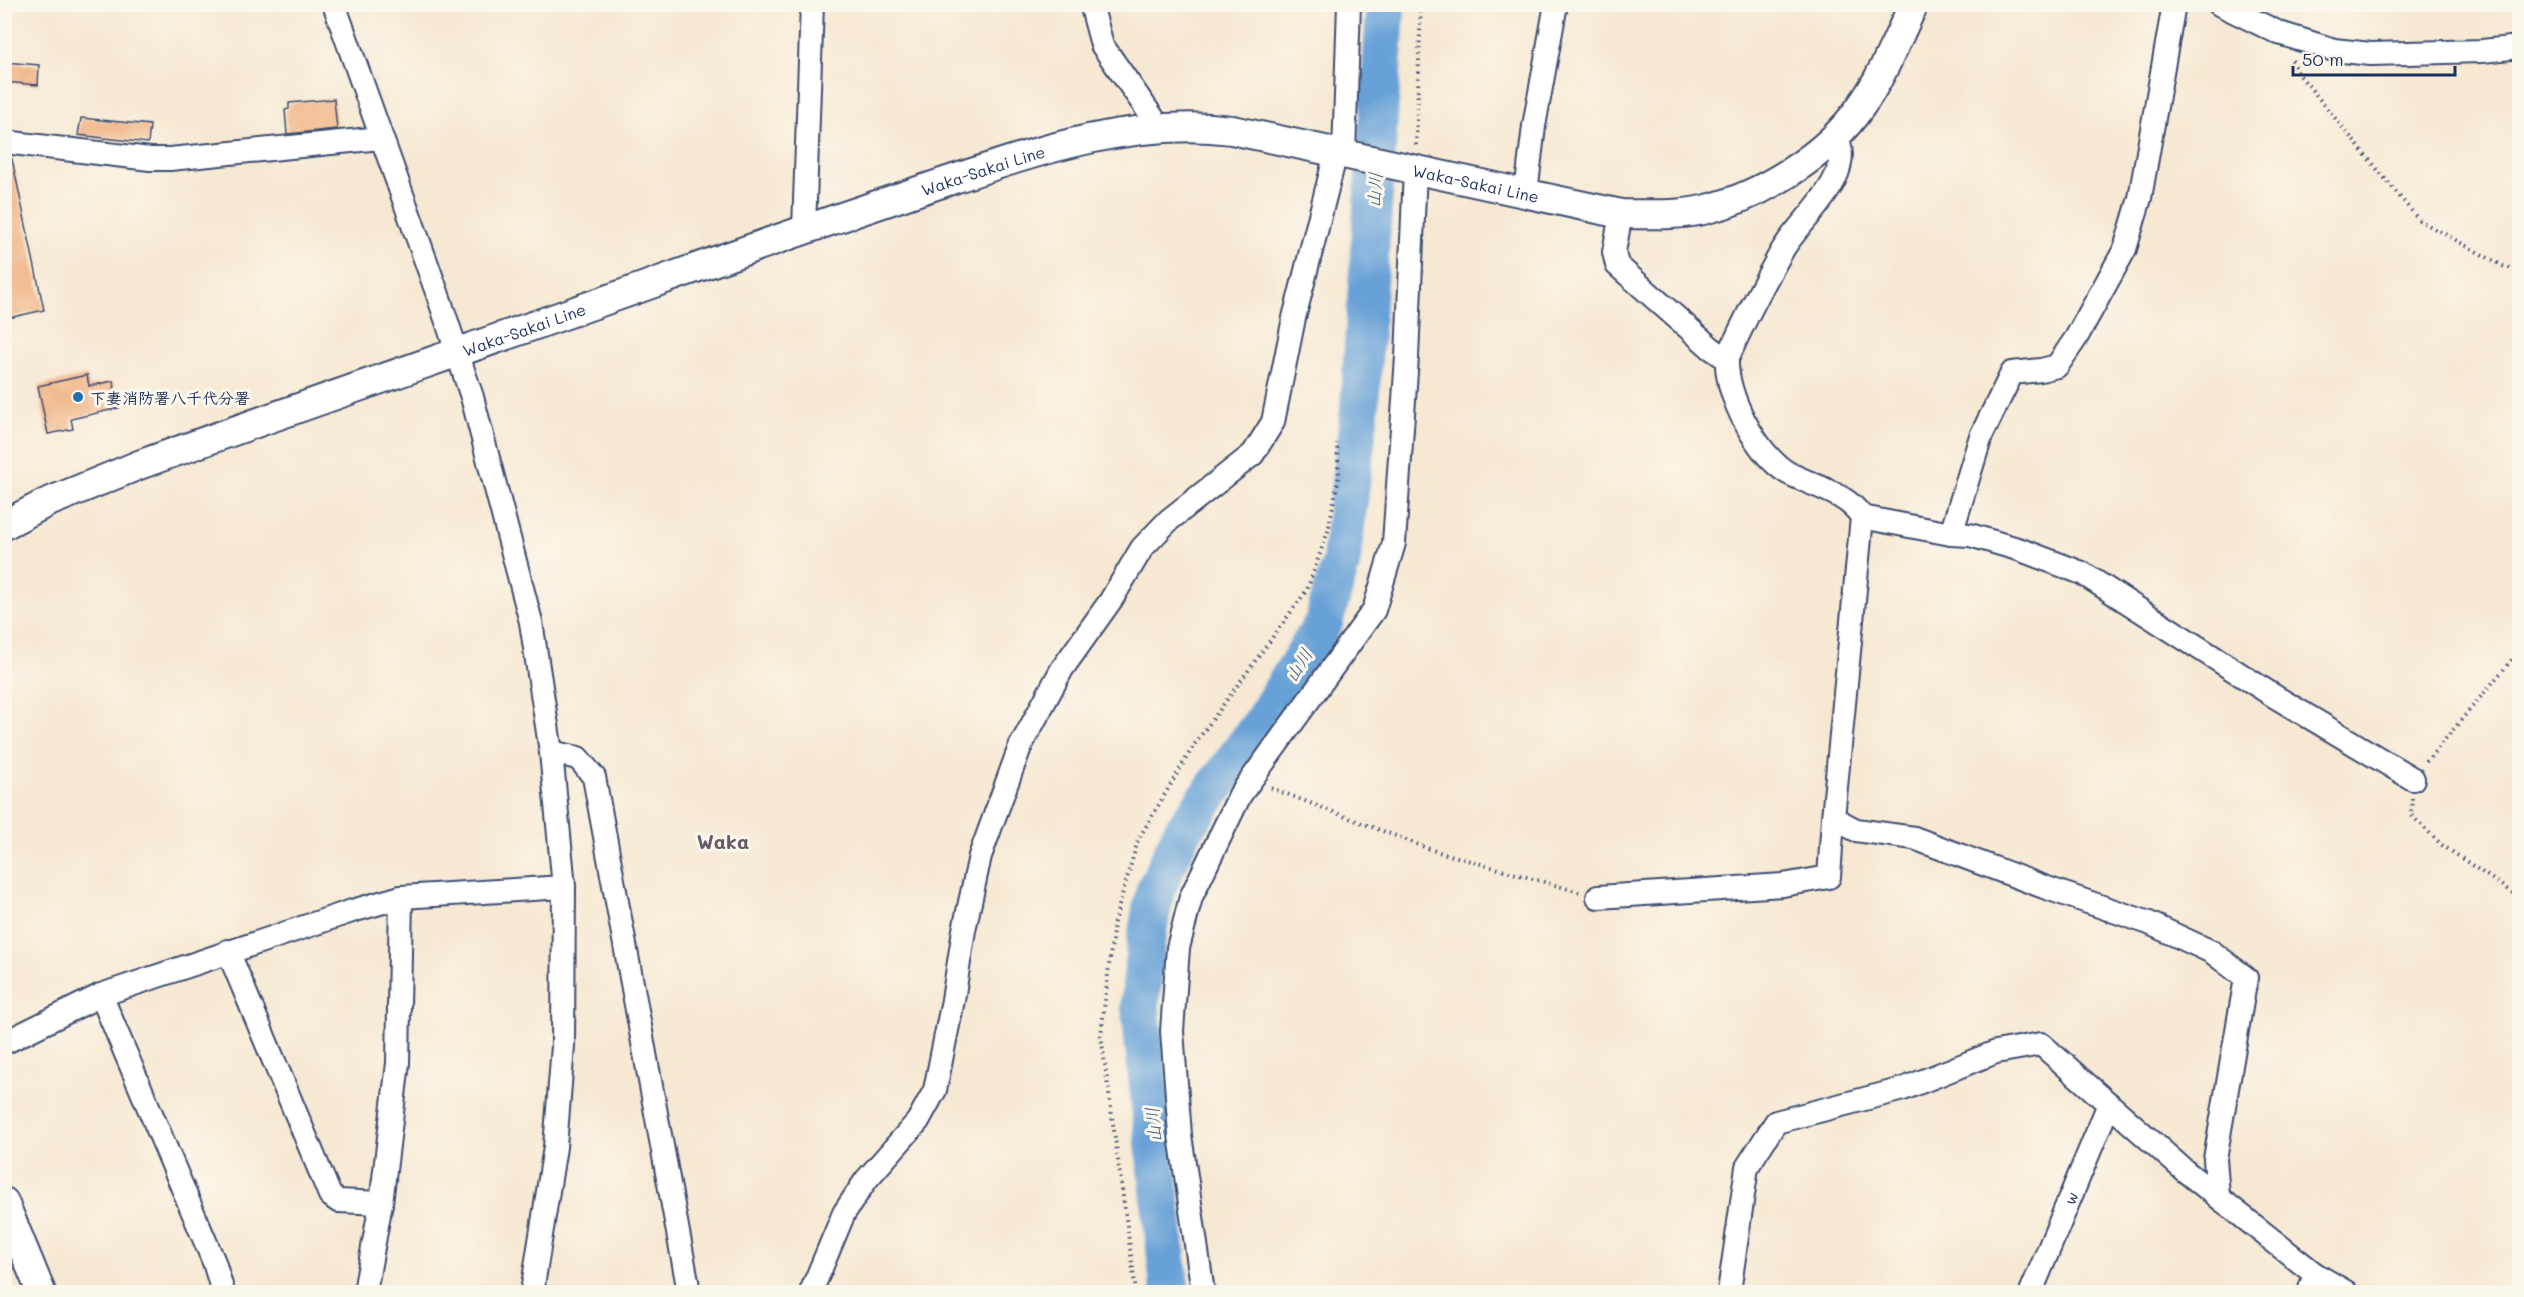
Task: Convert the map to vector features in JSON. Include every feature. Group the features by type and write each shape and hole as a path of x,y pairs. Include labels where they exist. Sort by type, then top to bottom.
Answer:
{"main road":[{"name":"Waka-Sakai Line","path":"4,525 46,503 139,465 804,229 1033,153 1118,134 1203,126 1232,130 1621,214 1657,215 1703,210 1784,176 1812,157 1836,135 1861,107 1914,4"},
{"path":"4,1202 41,1293"}],"street":[{"path":"334,4 458,353 482,432 531,622 551,752 564,887 563,1046 555,1147 532,1293"},
{"path":"804,229 812,4"},
{"path":"1091,4 1102,45 1160,129"},
{"path":"811,1293 844,1214 866,1180 918,1121 935,1090 980,856 1025,737 1062,669 1111,600 1142,548 1169,520 1253,454 1273,422 1294,318 1346,155 1349,4"},
{"path":"1527,193 1534,126 1556,4"},
{"path":"1951,534 1981,436 2012,373 2057,366 2076,338 2125,249 2140,198 2174,4"},
{"path":"2219,4 2279,33 2334,50 2372,54 2482,51 2520,47"},
{"path":"1598,897 1783,885 1829,877 1862,518 1856,508 1841,498 1786,471 1766,455 1733,396 1726,371 1727,359 1783,248 1818,207 1831,185 1840,160 1841,149 1836,135"},
{"path":"4,142 160,159 381,138"},
{"path":"1203,1293 1179,1123 1172,1031 1178,948 1191,897 1240,795 1374,610 1394,543 1407,357 1408,168"},
{"path":"1621,214 1614,252 1617,265 1711,348 1727,359"},
{"path":"1862,518 1951,534 1970,535 2022,549 2082,573 2274,696 2413,779"},
{"path":"551,752 578,758 594,777 689,1293"},
{"path":"1833,818 1857,831 1914,838 2044,887 2149,923 2212,952 2246,978 2215,1159 2218,1196"},
{"path":"4,1043 101,995 228,951 401,897 564,887"},
{"path":"365,1293 381,1203 398,1063 401,897"},
{"path":"228,951 330,1195 338,1201 381,1203"},
{"path":"101,995 214,1262 223,1293"},
{"path":"1729,1293 1747,1167 1776,1122 1903,1089 1996,1052 2041,1044 2218,1196 2312,1283 2346,1293"},
{"name":"w","path":"2031,1293 2109,1104"}],"path":[{"path":"1408,168 1421,4"},
{"path":"2279,33 2298,73 2419,220 2494,261 2520,272"},
{"path":"2520,650 2413,779 2411,815 2442,844 2520,898"},
{"path":"1251,780 1432,850 1598,897"}],"building":[{"path":"4,62 39,65 38,85 4,82"},
{"path":"334,99 337,129 287,134 285,110 289,109 289,103"},
{"path":"81,118 150,125 148,143 78,135"},
{"path":"12,159 44,310 4,319 4,160"},
{"name":"下妻消防署八千代分署","path":"87,375 89,386 113,381 119,408 71,419 73,429 48,434 38,386"}],"waterway":[{"name":"山川","path":"1170,1292 1140,1004 1146,940 1155,891 1182,832 1263,721 1323,624 1341,563 1359,414 1386,4"}],"place":[{"name":"下妻消防署八千代分署","path":"78,397"}],"district":[{"name":"Waka","path":"723,841"}]}
